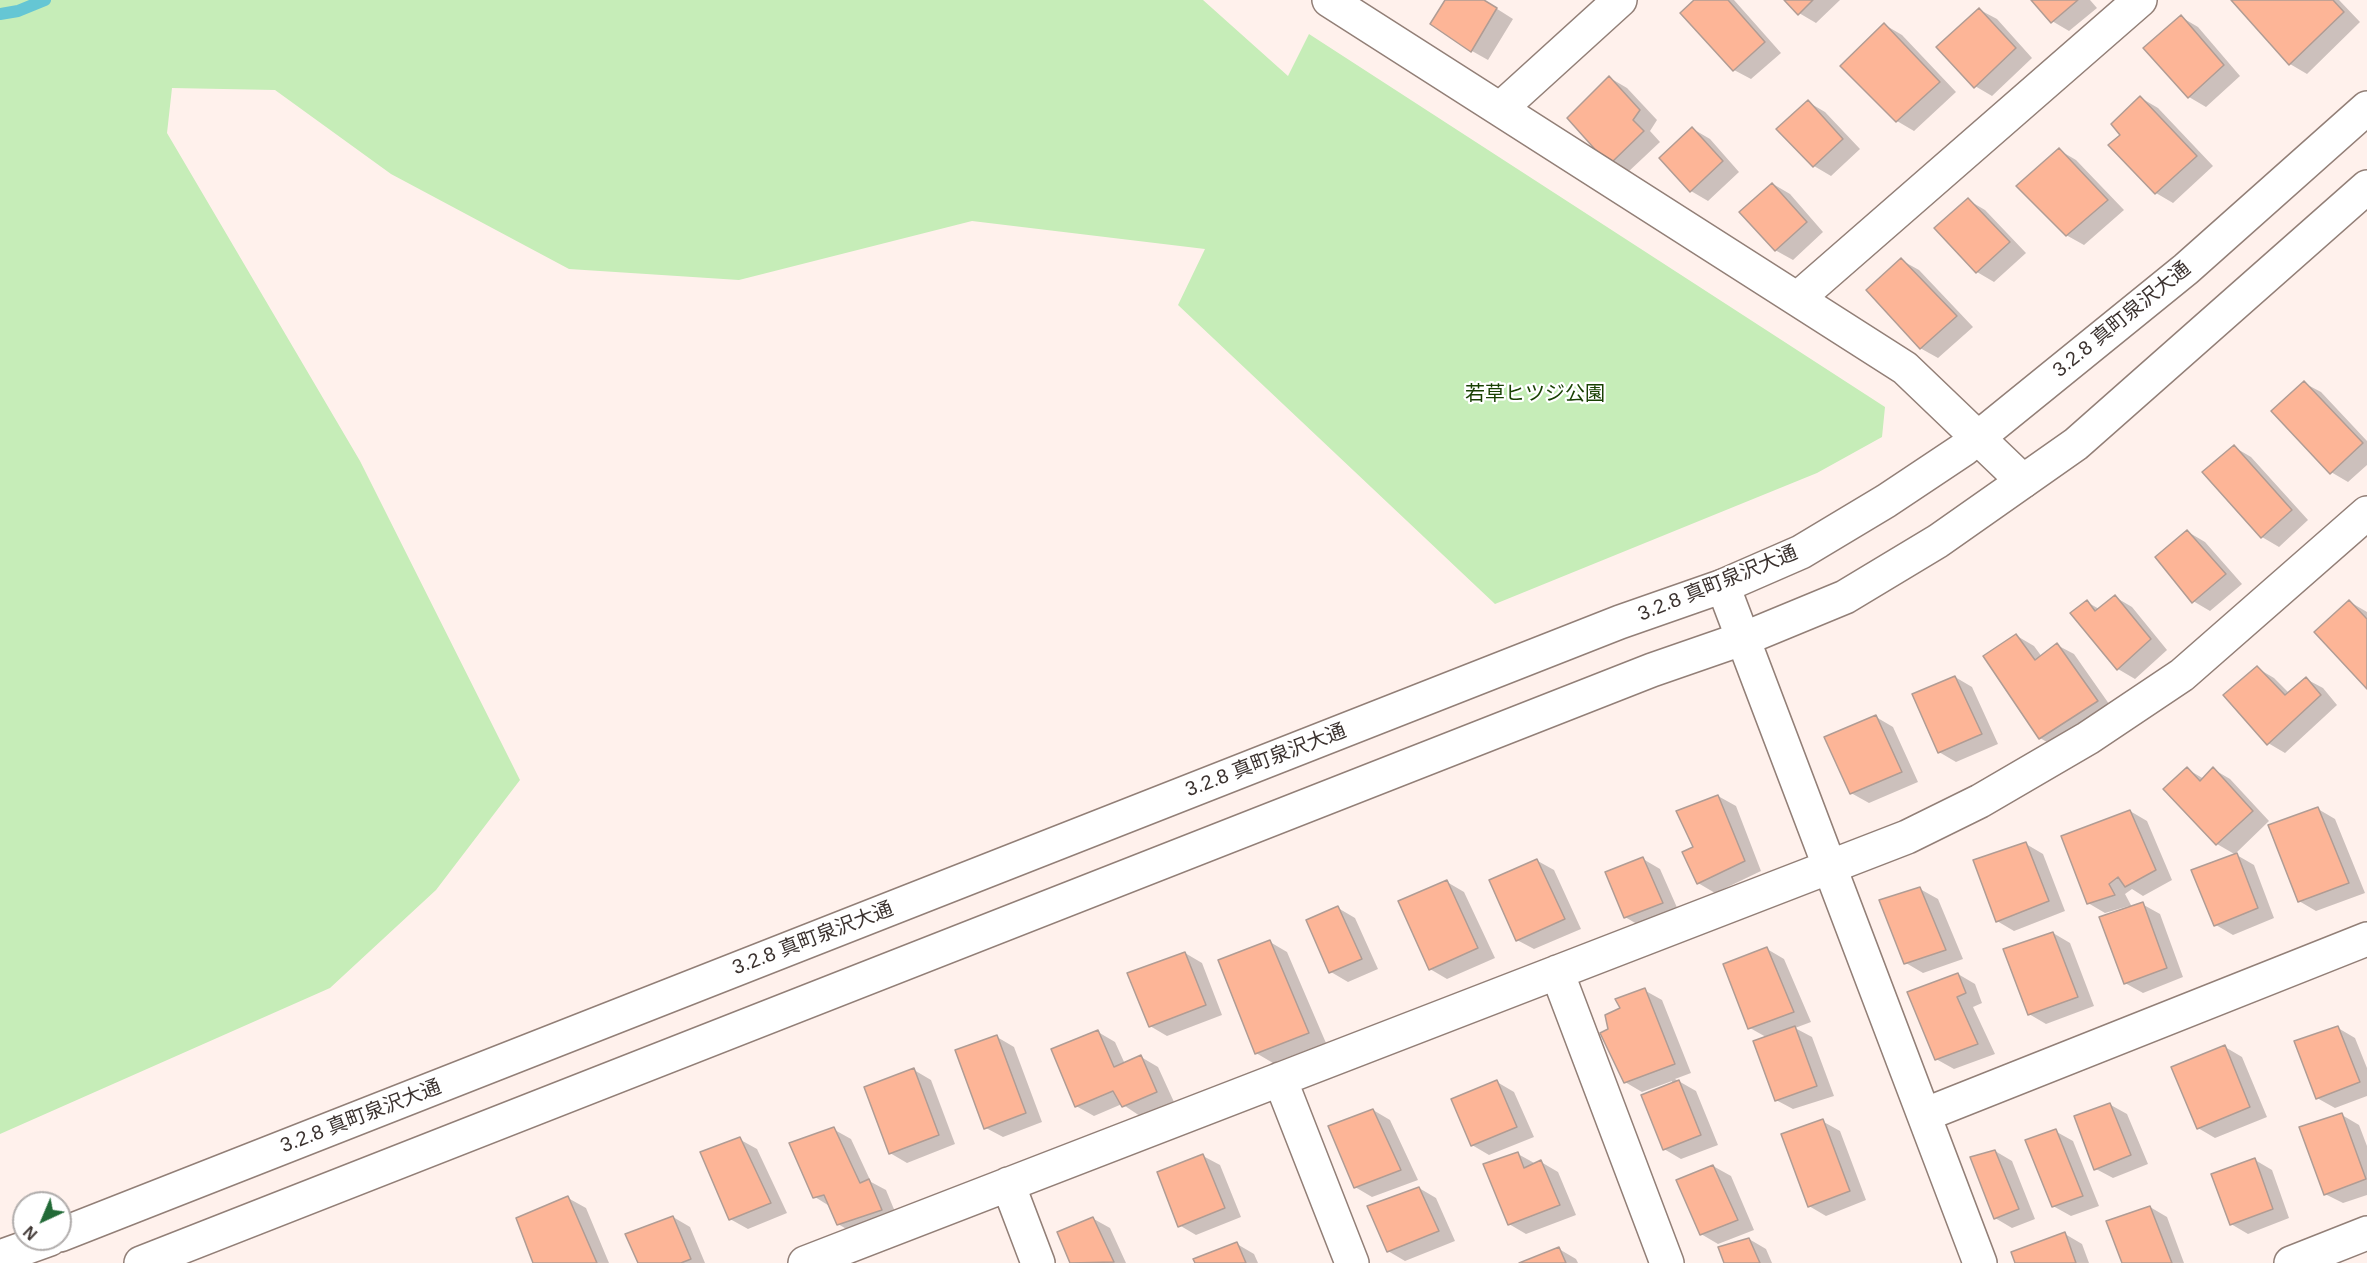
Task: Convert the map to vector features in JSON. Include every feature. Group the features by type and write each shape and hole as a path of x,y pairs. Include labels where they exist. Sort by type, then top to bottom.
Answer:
{"street":[{"path":"1329,0 1905,368 2022,481"},
{"path":"1500,109 1620,0"},
{"path":"1797,299 2140,0"},
{"name":"3.2.8 真町泉沢大通","path":"72,1236 1587,635 1723,586 1801,552 1886,501 1978,438 2186,269 2367,108"},
{"path":"141,1263 1652,670 1742,639 1845,597 1938,541 2076,444 2367,187"},
{"path":"805,1263 1907,837 1980,801 2088,738 2182,675 2367,513"},
{"path":"1723,586 1980,1263"},
{"path":"1924,1114 2367,939"},
{"path":"1557,972 1667,1263"},
{"path":"1280,1079 1352,1263"},
{"path":"1008,1184 1038,1263"},
{"path":"2291,1263 2367,1233"},
{"name":"3.2.8 真町泉沢大通","path":"0,1257 24,1251"}],"green space":[{"name":"若草ヒツジ公園","path":"0,0 1203,0 1288,76 1309,34 1885,407 1882,437 1817,473 1495,604 1178,305 1205,249 972,221 739,280 569,269 391,174 275,90 172,88 167,133 360,461 520,780 436,890 330,988 0,1134"}],"building":[{"path":"1445,0 1484,0 1497,8 1471,52 1430,24"},
{"path":"1694,0 1728,0 1765,42 1733,71 1680,13"},
{"path":"1784,0 1813,0 1798,15"},
{"path":"2031,0 2078,0 2051,23"},
{"path":"2231,0 2333,0 2344,12 2289,65"},
{"path":"1979,8 2016,48 1974,88 1936,47"},
{"path":"2181,15 2224,65 2188,98 2143,48"},
{"path":"1884,23 1940,82 1896,122 1840,66"},
{"path":"1609,76 1640,110 1633,120 1644,131 1609,165 1567,118"},
{"path":"2140,96 2197,156 2155,194 2108,145 2120,135 2111,124"},
{"path":"1808,100 1843,139 1813,167 1776,129"},
{"path":"1692,127 1723,161 1690,192 1659,158"},
{"path":"2059,148 2108,200 2066,236 2016,186"},
{"path":"1772,183 1807,222 1775,251 1739,212"},
{"path":"1968,198 2010,242 1976,273 1934,228"},
{"path":"1901,258 1957,316 1920,349 1866,290"},
{"path":"2304,381 2363,443 2330,474 2271,411"},
{"path":"2234,445 2292,510 2261,538 2202,472"},
{"path":"2187,530 2226,574 2192,603 2155,557"},
{"path":"2115,595 2151,639 2117,670 2070,613 2087,600 2095,611"},
{"path":"2349,600 2367,619 2367,689 2314,632"},
{"path":"2016,634 2035,660 2057,643 2098,701 2039,739 1983,656"},
{"path":"2257,666 2285,695 2306,677 2321,695 2267,745 2223,695"},
{"path":"1955,676 1982,734 1938,753 1912,694"},
{"path":"1876,715 1902,772 1850,794 1824,737"},
{"path":"2187,767 2200,781 2213,767 2253,811 2216,845 2163,789"},
{"path":"1718,795 1745,861 1697,884 1682,852 1693,847 1676,811"},
{"path":"2318,807 2349,883 2298,902 2268,825"},
{"path":"2130,810 2156,870 2125,887 2118,877 2109,884 2115,895 2087,904 2061,836"},
{"path":"2026,842 2049,901 1996,922 1973,860"},
{"path":"2237,853 2258,908 2214,926 2191,870"},
{"path":"1643,857 1663,903 1624,918 1605,872"},
{"path":"1537,859 1565,919 1516,941 1489,880"},
{"path":"1447,880 1478,948 1429,970 1398,901"},
{"path":"1920,887 1946,950 1904,964 1879,900"},
{"path":"2143,902 2167,968 2124,984 2099,917"},
{"path":"1338,906 1362,959 1329,973 1306,920"},
{"path":"2053,932 2078,997 2028,1015 2003,949"},
{"path":"1270,940 1309,1033 1255,1054 1218,960"},
{"path":"1767,947 1794,1012 1748,1029 1723,964"},
{"path":"1185,952 1206,1005 1149,1027 1127,973"},
{"path":"1958,973 1966,993 1957,997 1978,1044 1935,1060 1907,992"},
{"path":"1645,988 1675,1064 1624,1083 1600,1033 1608,1029 1605,1015 1620,1008 1615,999"},
{"path":"1795,1026 1817,1086 1775,1101 1753,1041"},
{"path":"2338,1026 2360,1082 2316,1099 2294,1041"},
{"path":"1098,1030 1114,1067 1141,1055 1157,1092 1122,1107 1113,1091 1075,1107 1051,1049"},
{"path":"997,1035 1026,1113 984,1129 955,1050"},
{"path":"2225,1045 2250,1107 2197,1129 2171,1067"},
{"path":"914,1068 939,1135 889,1154 864,1087"},
{"path":"1497,1080 1517,1127 1471,1146 1451,1099"},
{"path":"1679,1080 1701,1135 1663,1150 1641,1095"},
{"path":"2110,1103 2131,1155 2094,1170 2074,1116"},
{"path":"1373,1109 1401,1170 1354,1188 1328,1126"},
{"path":"2342,1113 2366,1179 2324,1195 2299,1127"},
{"path":"1823,1119 1850,1191 1808,1207 1781,1134"},
{"path":"834,1127 860,1183 869,1179 882,1210 837,1225 824,1195 813,1198 789,1143"},
{"path":"2056,1129 2083,1196 2052,1207 2025,1140"},
{"path":"740,1137 771,1203 729,1220 700,1152"},
{"path":"1995,1150 2019,1209 1994,1219 1970,1157"},
{"path":"1518,1152 1524,1168 1541,1160 1560,1205 1508,1225 1483,1164"},
{"path":"1203,1154 1225,1208 1178,1227 1157,1172"},
{"path":"2255,1158 2273,1209 2230,1225 2211,1174"},
{"path":"1713,1165 1738,1220 1700,1235 1676,1180"},
{"path":"1419,1187 1439,1231 1387,1252 1367,1206"},
{"path":"568,1196 597,1263 533,1263 516,1218"},
{"path":"2150,1206 2172,1263 2122,1263 2106,1221"},
{"path":"673,1216 691,1259 681,1263 638,1263 625,1234"},
{"path":"1093,1217 1114,1262 1070,1263 1057,1232"},
{"path":"2065,1232 2076,1263 2015,1263 2011,1252"},
{"path":"1749,1238 1760,1263 1724,1263 1718,1247"},
{"path":"1237,1242 1246,1263 1195,1263 1193,1259"},
{"path":"1559,1247 1566,1263 1519,1263"}],"waterway":[{"path":"0,14 18,11 45,0"}]}
